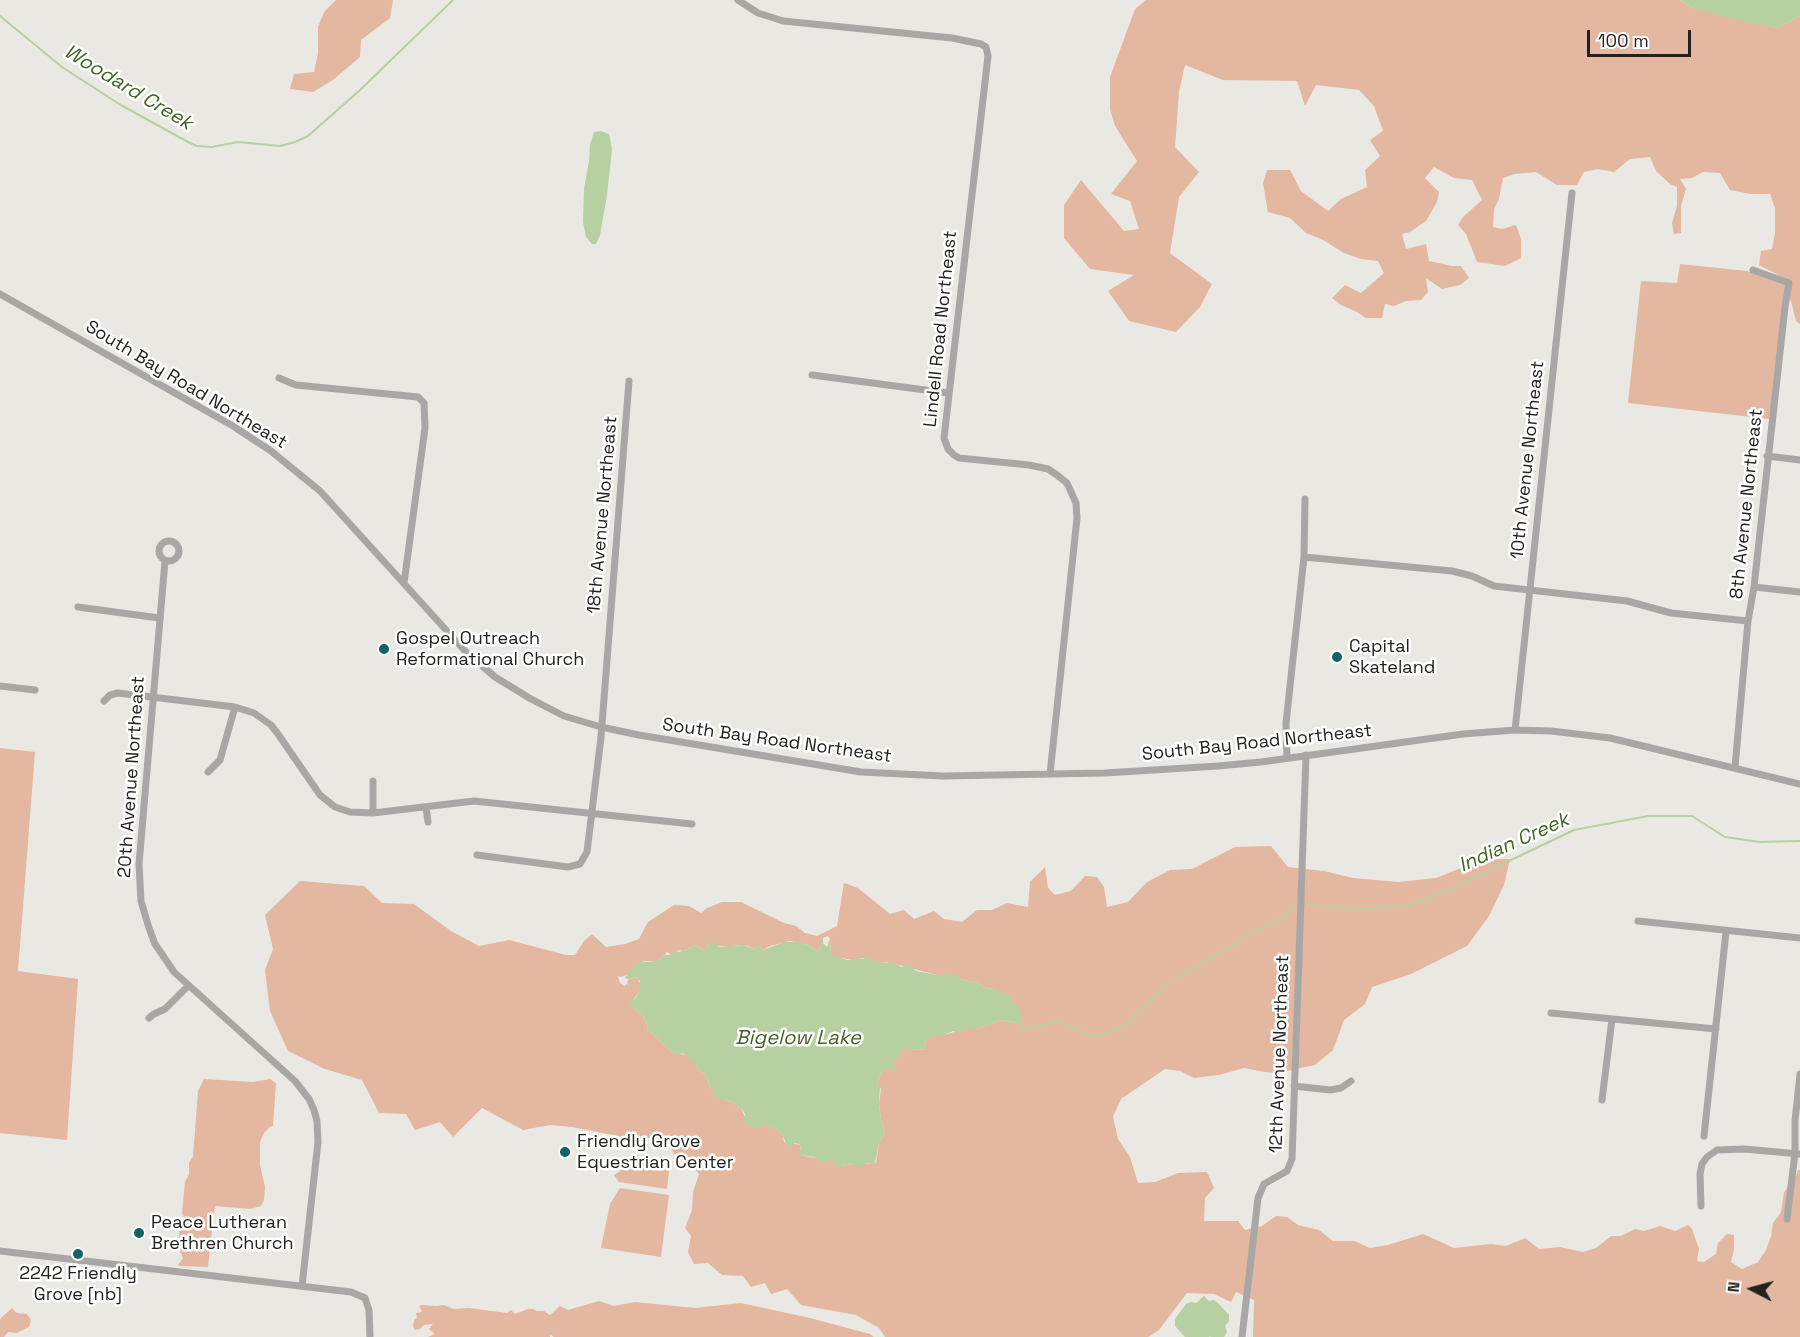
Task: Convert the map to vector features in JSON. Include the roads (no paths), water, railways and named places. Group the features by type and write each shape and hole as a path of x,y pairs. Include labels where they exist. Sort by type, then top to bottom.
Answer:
{"street":[{"name":"Lindell Road Northeast","path":"738,0 749,8 775,20 952,38 986,47 988,56 944,438 950,452 965,459 1048,469 1067,483 1076,503 1076,529 1050,774"},
{"name":"10th Avenue Northeast","path":"1515,730 1572,193"},
{"path":"1753,270 1798,284"},
{"name":"8th Avenue Northeast","path":"1735,767 1748,621 1754,587 1767,456 1789,283"},
{"name":"South Bay Road Northeast","path":"0,294 156,381 271,451 320,491 466,652 513,689 548,708 601,728 861,772 943,776 1150,771 1240,764 1463,734 1515,730 1551,731 1610,738 1800,784"},
{"path":"812,375 948,393"},
{"path":"279,378 296,385 418,397 424,403 425,428 404,583"},
{"name":"18th Avenue Northeast","path":"477,855 560,867 580,864 587,852 601,728 629,381"},
{"path":"1767,456 1800,460"},
{"path":"1287,758 1286,723 1304,556 1305,499"},
{"path":"1304,556 1452,571 1472,576 1494,586 1627,601 1680,615 1748,621"},
{"name":"20th Avenue Northeast","path":"165,561 139,864 139,887 144,914 156,944 174,972 295,1081 314,1110 318,1142 302,1286"},
{"path":"1754,587 1800,592"},
{"path":"78,607 159,618"},
{"path":"0,686 35,690"},
{"path":"104,700 118,693 235,707 254,713 271,725 314,788 327,802 350,812 373,813 474,801 692,824"},
{"path":"208,772 220,760 235,707"},
{"name":"12th Avenue Northeast","path":"1242,1337 1258,1198 1264,1184 1287,1171 1292,1159 1306,755"},
{"path":"373,781 373,813"},
{"path":"426,807 428,822"},
{"path":"1638,921 1800,938"},
{"path":"1704,1136 1726,932"},
{"path":"149,1018 165,1010 188,986"},
{"path":"1551,1013 1716,1029"},
{"path":"1602,1101 1612,1019"},
{"path":"1787,1219 1798,1153 1795,1121 1800,1074"},
{"path":"1294,1086 1330,1090 1341,1088 1352,1081"},
{"path":"1701,1206 1702,1164 1713,1152 1728,1149 1798,1153"},
{"path":"0,1251 351,1292 365,1298 369,1310 370,1337"}],"water":[{"path":"1680,0 1800,0 1800,16 1777,28 1736,20 1690,7"},
{"path":"601,131 609,134 612,149 600,235 596,244 592,244 586,237 583,222 584,189 590,144 594,132"},
{"name":"Bigelow Lake","path":"823,938 823,943 827,947 830,939 831,954 847,960 868,958 881,963 891,962 902,967 909,965 916,971 937,975 953,974 963,980 995,989 1011,996 1013,1003 1020,1009 1022,1019 1016,1023 1001,1020 977,1029 964,1029 960,1033 953,1031 934,1036 926,1041 924,1045 927,1049 906,1048 902,1050 900,1057 894,1059 895,1070 887,1069 882,1072 877,1083 880,1086 879,1104 885,1132 879,1143 875,1163 866,1163 860,1167 853,1164 838,1169 832,1161 821,1162 814,1157 800,1155 801,1145 795,1143 790,1147 787,1146 778,1130 762,1124 762,1129 746,1125 745,1114 741,1108 732,1102 714,1097 714,1092 705,1074 698,1070 687,1055 681,1053 679,1056 673,1053 647,1029 648,1026 643,1016 630,1005 630,1001 635,999 639,992 640,981 636,977 626,979 625,977 628,971 639,962 655,962 665,955 671,955 696,945 703,950 713,941 720,947 742,945 755,949 758,944 763,950 784,942 796,942 808,945 817,951 820,949"},
{"path":"1204,1296 1209,1301 1214,1300 1218,1303 1229,1315 1229,1321 1225,1326 1227,1332 1224,1337 1185,1337 1175,1326 1175,1319 1186,1304 1196,1303"}],"waterway":[{"name":"Woodard Creek","path":"0,16 62,67 119,104 188,142 197,146 212,147 238,142 280,146 308,136 359,91 453,0"},
{"name":"Indian Creek","path":"1308,905 1359,909 1405,906 1446,891 1574,830 1648,816 1692,816 1725,837 1760,842 1800,841"},
{"name":"Indian Creek","path":"1019,1022 1023,1028 1028,1028 1058,1021 1095,1037 1123,1027 1167,984 1287,915 1294,905"}],"place":[{"name":"Gospel Outreach Reformational Church","path":"384,649"},
{"name":"Capital Skateland","path":"1337,657"},
{"name":"Friendly Grove Equestrian Center","path":"565,1152"},
{"name":"Peace Lutheran Brethren Church","path":"139,1233"},
{"name":"2242 Friendly Grove [nb]","path":"78,1254"}]}
